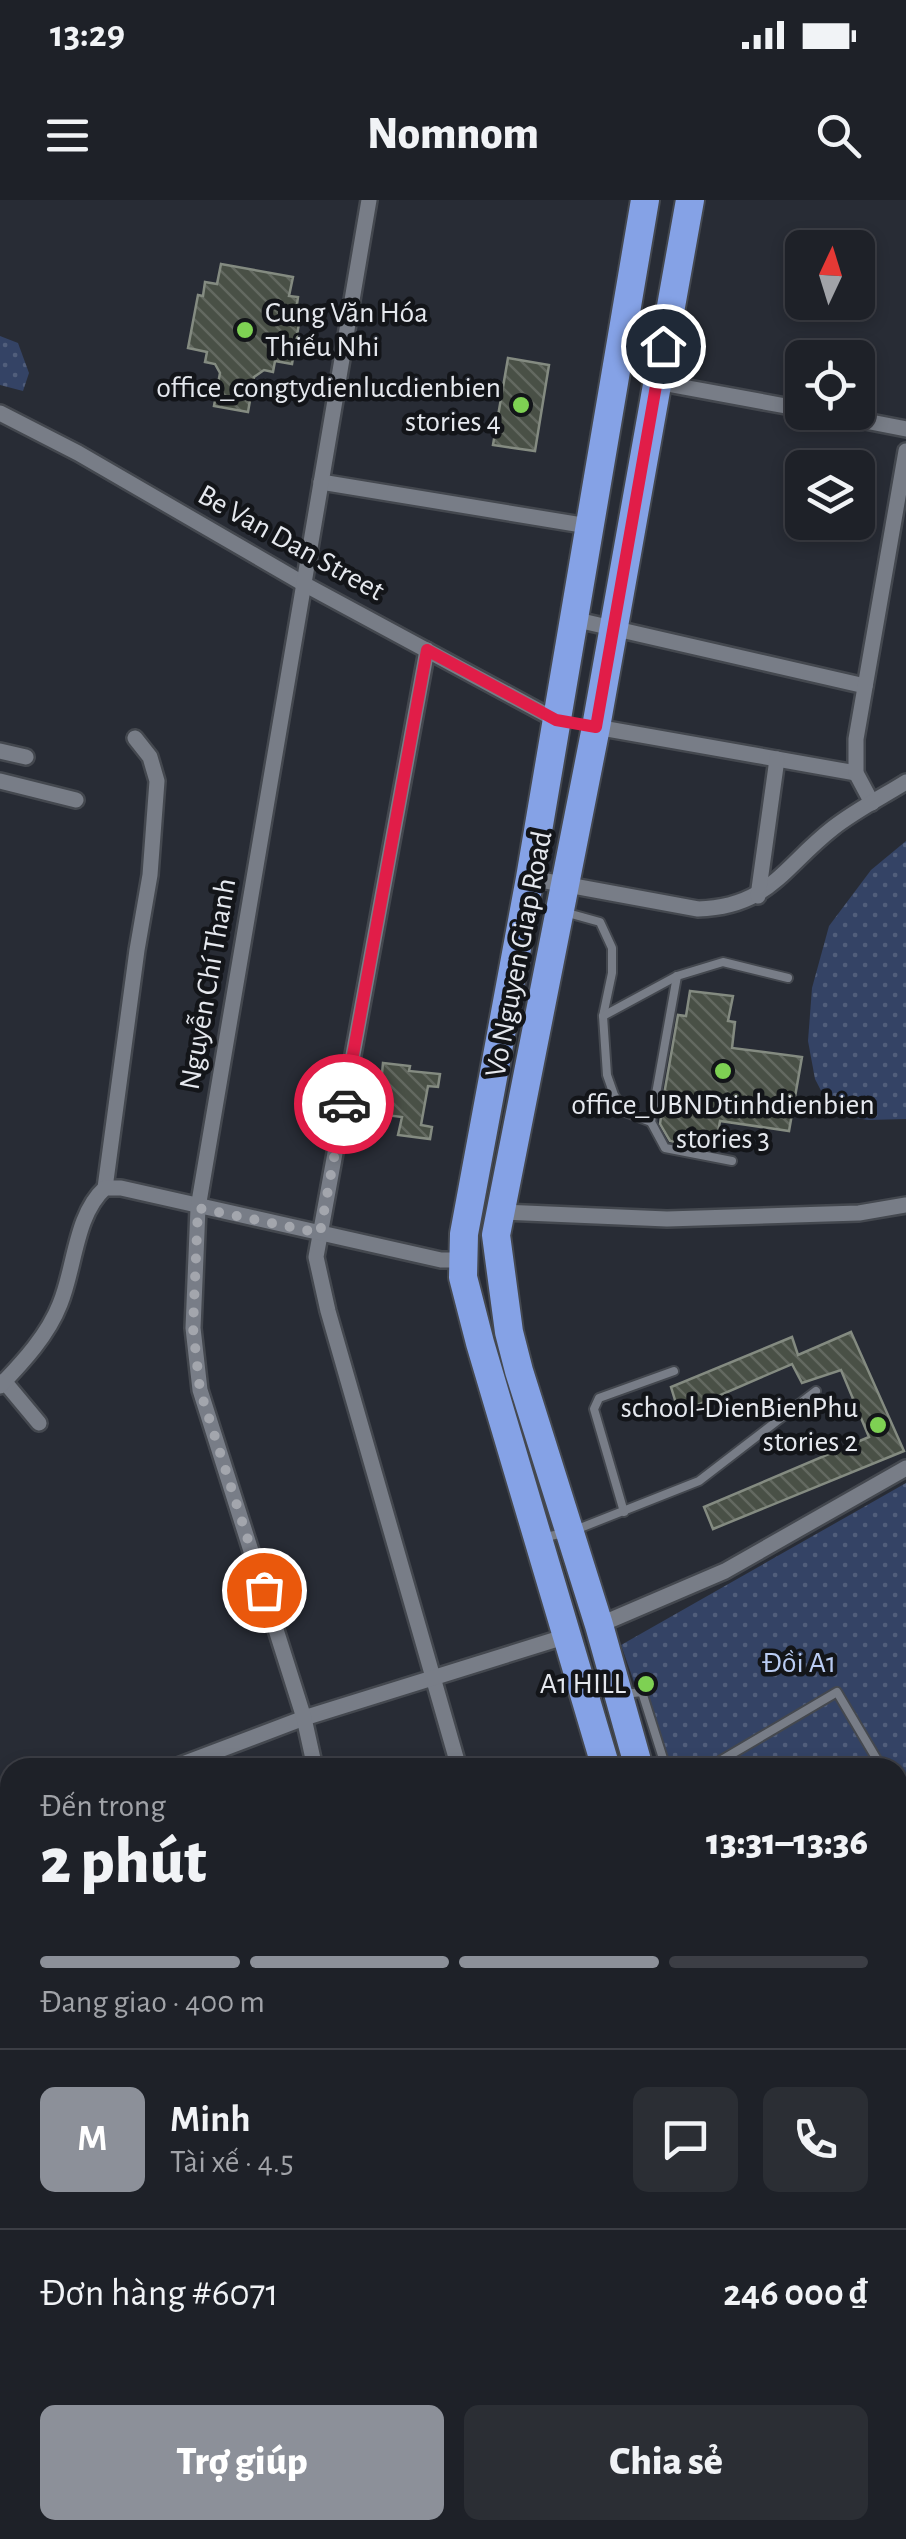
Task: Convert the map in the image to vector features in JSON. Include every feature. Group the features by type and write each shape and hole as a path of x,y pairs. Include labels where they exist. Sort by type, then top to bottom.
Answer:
{"highway":[{"name":"Vo Nguyen Giap Road","path":"603,1758 480,1343 463,1277 463,1260 464,1234 530,878 645,200"},
{"name":"Vo Nguyen Giap Road","path":"637,1758 509,1332 496,1234 596,727 690,200"},
{"path":"556,720 596,727"},
{"path":"503,1025 537,1032"},
{"path":"567,1636 599,1625"}],"street":[{"name":"Nguyễn Chí Thanh","path":"313,1758 304,1718 200,1390 193,1328 198,1208 370,200"},
{"path":"656,382 785,406"},
{"name":"Be Van Dan Street","path":"0,413 556,720"},
{"path":"875,422 906,428"},
{"path":"872,804 856,773 856,738 906,451"},
{"path":"321,482 588,526"},
{"path":"573,619 865,686"},
{"path":"427,650 316,1257 455,1758"},
{"path":"596,727 856,773"},
{"path":"39,1423 2,1383 35,1346 60,1306 89,1209 105,1188 150,875 157,781 150,757 135,738"},
{"path":"0,751 26,757"},
{"path":"758,896 777,759"},
{"path":"0,780 76,800"},
{"path":"530,878 563,898 725,908 758,896 834,827 906,782"},
{"path":"105,1188 121,1188 441,1260 463,1260"},
{"path":"501,1212 667,1219 858,1213 906,1205"},
{"path":"599,1625 725,1570 906,1468"},
{"path":"198,1758 304,1718 567,1636"}],"lane":[{"path":"563,898 600,922 612,948 602,1044 614,1095 625,1112 651,1122"},
{"path":"602,1016 678,976 724,962 788,978"},
{"path":"678,976 651,1122 665,1148 732,1161"},
{"path":"624,1512 595,1402 674,1370"},
{"path":"536,1539 570,1532 699,1481 816,1390"},
{"path":"619,1694 642,1692 663,1758"},
{"path":"724,1758 836,1692 876,1758"}],"green space":[{"path":"0,336 18,343 29,373 23,391 0,385"},
{"path":"906,841 906,1119 868,1120 833,1114 815,1079 808,1041 812,988 829,926 871,870"},
{"name":"Đồi A1","path":"906,1483 906,1758 661,1758 621,1645"}],"building":[{"name":"Cung Văn Hóa Thiếu Nhi","path":"221,264 293,277 289,296 298,297 296,311 301,312 292,364 275,361 273,372 264,370 254,377 248,412 214,406 220,373 215,364 205,362 207,352 188,348 198,295 203,296 205,282 217,284"},
{"name":"office_congtydienlucdienbien stories 4","path":"508,358 549,365 535,451 493,445"},
{"name":"office_UBNDtinhdienbien stories 3","path":"690,991 733,996 728,1021 735,1022 732,1048 802,1057 789,1131 720,1121 716,1144 709,1143 708,1149 670,1141 660,1124 678,1015 686,1016"},
{"path":"383,1063 440,1074 438,1087 428,1086 421,1125 432,1127 430,1139 398,1135 402,1117 378,1114"},
{"name":"school-DienBienPhu stories 2","path":"851,1332 904,1451 713,1529 704,1507 869,1437 841,1370 802,1383 792,1364 679,1413 671,1387 792,1337 798,1355"}],"way so far":[{"path":"264,1590 200,1390 193,1328 198,1208 320,1233 344,1104"}],"place":[{"name":"Cung Văn Hóa Thiếu Nhi","path":"245,330"},
{"name":"office_congtydienlucdienbien stories 4","path":"521,405"},
{"name":"office_UBNDtinhdienbien stories 3","path":"723,1071"},
{"name":"school-DienBienPhu stories 2","path":"878,1425"},
{"name":"A1 HILL","path":"646,1684"}],"route":[{"path":"344,1104 427,650 556,720 596,727 663,346"}]}
